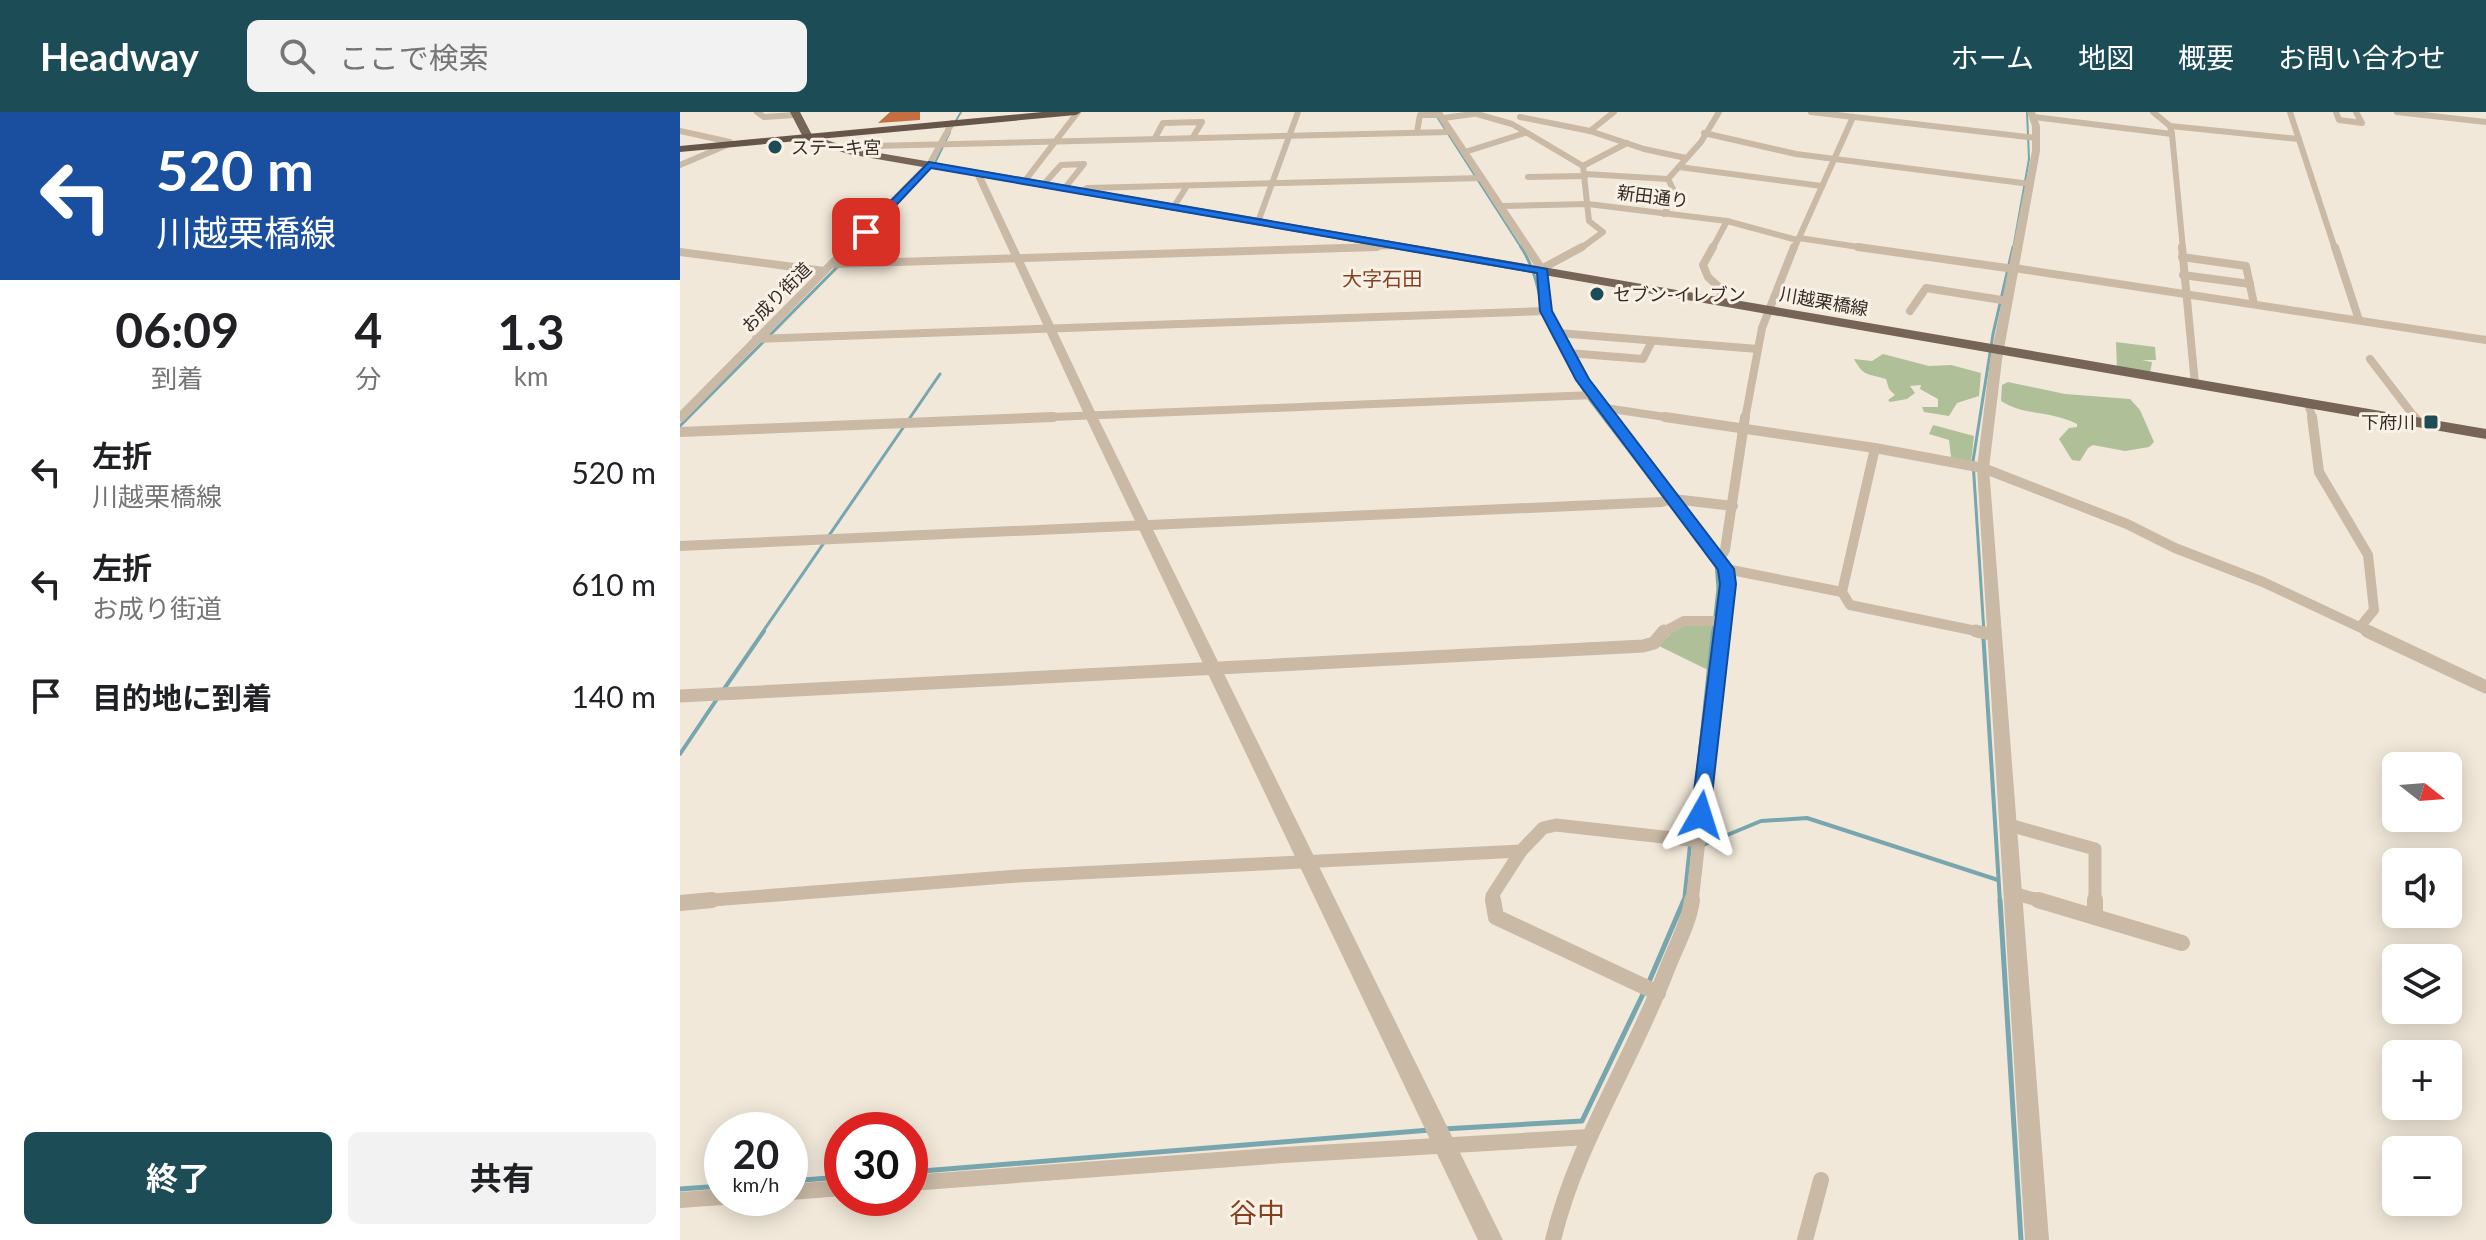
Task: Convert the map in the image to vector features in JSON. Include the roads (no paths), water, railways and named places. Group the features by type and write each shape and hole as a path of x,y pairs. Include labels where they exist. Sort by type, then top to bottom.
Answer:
{"highway":[{"path":"680,147 1047,112"},
{"path":"955,119 1077,112"}],"main road":[{"path":"795,114 806,135"},
{"name":"川越栗橋線","path":"806,135 830,147 978,174 2486,434"}],"street":[{"path":"757,112 767,117 795,114"},
{"path":"1024,182 1077,112"},
{"path":"1258,222 1298,112"},
{"path":"1590,131 1614,112"},
{"path":"1668,179 1701,142 1719,112"},
{"path":"1811,112 2037,138"},
{"path":"2153,112 2171,130 2195,384"},
{"path":"2290,112 2359,320"},
{"path":"2336,112 2339,120 2362,123 2356,112"},
{"path":"2397,112 2486,122"},
{"path":"1417,132 1420,115 1472,113 1512,124 1584,172 1589,221 1603,232 1543,270"},
{"path":"1440,115 1543,270 1542,290 1546,311 1594,395 1723,564 1842,592"},
{"path":"1512,124 1523,115 1686,158"},
{"path":"1553,1240 1562,1203 1589,1137 1658,993 1691,907 1728,584 1723,564 1758,349 1768,310 1855,115"},
{"path":"2037,1240 1983,468 1998,349 2037,138 2032,115 2171,130 2299,139"},
{"path":"929,165 955,119"},
{"path":"1155,138 1163,123 1202,122 1193,137"},
{"path":"680,131 729,143"},
{"path":"830,147 1451,132"},
{"path":"1465,152 1525,133"},
{"path":"1704,133 1796,154 2030,184"},
{"path":"680,165 729,143"},
{"path":"1584,172 1627,143"},
{"path":"1043,185 1061,165 1084,164 1064,189"},
{"name":"お成り街道","path":"680,418 929,165"},
{"path":"1679,167 1822,186"},
{"path":"1528,177 1584,172 1668,179"},
{"path":"978,174 1091,416 1491,1240"},
{"path":"1081,192 1087,188 1482,178"},
{"path":"1664,214 1675,193 1668,179"},
{"path":"1173,208 1187,186"},
{"name":"新田通り","path":"1502,206 1588,204 1727,221 1798,239 2014,268 2486,340"},
{"path":"1718,301 1723,291 1708,277 1703,265 1727,221"},
{"path":"680,252 828,268 1019,258 1393,246"},
{"path":"2182,257 2246,266 2254,304"},
{"path":"2183,275 2250,284"},
{"path":"1910,311 1926,288 2008,301"},
{"path":"756,339 1546,311"},
{"path":"1558,333 1758,349"},
{"path":"1568,353 1643,359 1652,341"},
{"path":"2370,359 2418,422"},
{"path":"680,432 1594,395"},
{"path":"2308,404 2315,426 2319,472 2336,504 2366,546 2375,599 2374,610 2360,627"},
{"path":"1605,408 1875,448 1983,468 2127,524 2360,627 2486,687"},
{"path":"1875,448 1842,592 1850,605 1995,635"},
{"path":"680,546 1673,499 1733,506"},
{"path":"680,696 1643,646 1654,643 1662,631 1676,621 1722,621"},
{"path":"1658,993 1496,917 1492,896 1521,851 1543,828 1556,825 1699,841"},
{"path":"2009,825 2095,849 2095,916"},
{"path":"680,903 1018,876 1308,864 1521,851"},
{"path":"2013,893 2182,943"},
{"path":"928,1182 1589,1137"},
{"path":"1805,1240 1821,1180"},
{"path":"680,1200 704,1198"}],"waterway":[{"path":"954,124 961,112"},
{"path":"1434,112 1522,249"},
{"path":"2013,249 2029,159 2027,112"},
{"path":"855,249 935,163 950,132"},
{"path":"680,426 857,247"},
{"path":"1521,247 1533,271 1546,318 1557,342"},
{"path":"1984,633 1973,461 1993,334 2013,247"},
{"path":"1571,367 1587,396 1705,550"},
{"path":"762,633 940,374"},
{"path":"1713,633 1718,589 1716,563"},
{"path":"724,689 764,631"},
{"path":"1691,836 1713,631"},
{"path":"1983,631 2000,902"},
{"path":"680,754 719,696"},
{"path":"1703,845 1761,821 1807,818 1998,880"},
{"path":"1684,902 1690,845"},
{"path":"1648,984 1684,900"},
{"path":"2000,900 2021,1240"},
{"path":"1443,1129 1582,1121 1644,992"},
{"path":"928,1171 1430,1130"},
{"path":"808,1180 824,1178"},
{"path":"680,1189 704,1187"}],"place":[{"name":"ステーキ宮","path":"775,147"},
{"name":"セブン-イレブン","path":"1597,294"},
{"name":"下府川","path":"2431,422"}],"district":[{"name":"大字石田","path":"1382,278"},
{"name":"谷中","path":"1257,1212"}]}
